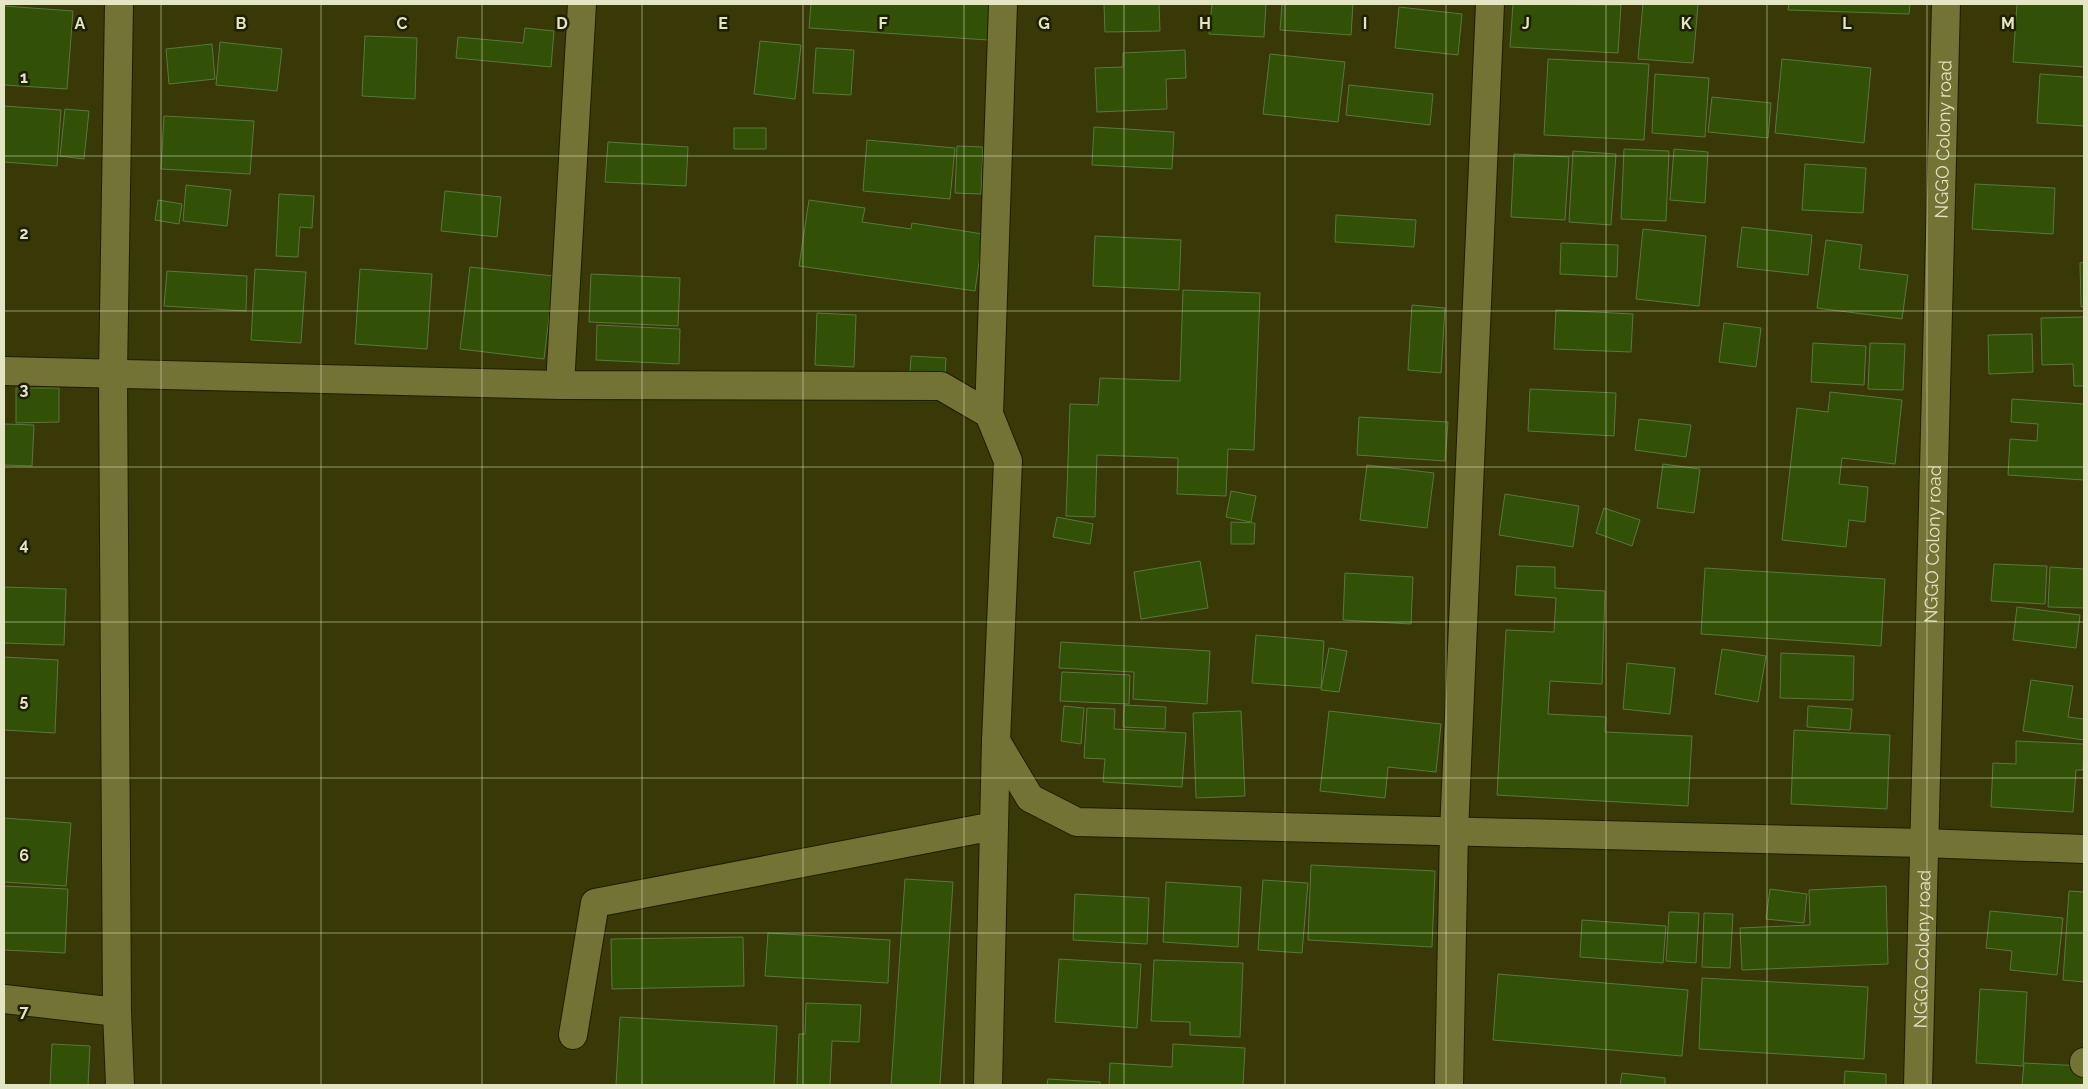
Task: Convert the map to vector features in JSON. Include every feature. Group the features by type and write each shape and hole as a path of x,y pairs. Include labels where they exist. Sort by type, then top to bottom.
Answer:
{"street":[{"path":"119,4 113,375 117,1012 120,1085"},
{"path":"560,385 582,4"},
{"path":"988,1085 996,741 1008,461 989,414 1003,4"},
{"path":"1449,1085 1454,832 1490,4"},
{"name":"NGGO Colony road","path":"1918,1085 1946,4"},
{"path":"4,371 560,385 940,386 989,414"},
{"path":"996,741 1030,798 1077,822 1923,843 2084,849"},
{"path":"573,1034 595,903 994,826"},
{"path":"4,999 117,1012"}],"building":[{"path":"811,4 991,4 988,40 809,28"},
{"path":"1104,4 1159,4 1160,31 1105,32"},
{"path":"1212,4 1266,4 1264,37 1209,34"},
{"path":"1282,4 1353,4 1351,35 1280,30"},
{"path":"1513,4 1621,5 1618,53 1510,47"},
{"path":"1643,4 1698,4 1693,63 1638,59"},
{"path":"1789,4 1910,4 1909,14 1788,10"},
{"path":"2017,4 2084,4 2084,67 2013,62"},
{"path":"4,6 73,11 67,89 4,85"},
{"path":"1399,7 1462,14 1458,55 1395,48"},
{"path":"525,28 554,31 551,67 456,58 458,37 523,43"},
{"path":"365,36 417,38 415,99 362,96"},
{"path":"760,41 801,45 795,99 754,94"},
{"path":"220,42 282,49 277,91 216,85"},
{"path":"212,44 215,79 169,84 166,49"},
{"path":"816,48 854,50 851,95 813,93"},
{"path":"1185,50 1186,78 1166,79 1167,109 1097,112 1095,68 1123,67 1123,53"},
{"path":"1270,54 1345,62 1338,122 1263,114"},
{"path":"1548,59 1649,64 1644,140 1544,135"},
{"path":"1782,59 1871,68 1864,143 1775,133"},
{"path":"1655,74 1709,78 1705,137 1652,133"},
{"path":"2040,74 2084,77 2084,126 2037,123"},
{"path":"1349,85 1433,94 1430,125 1346,115"},
{"path":"1712,97 1771,103 1768,138 1708,132"},
{"path":"4,106 61,110 57,166 4,162"},
{"path":"65,109 89,111 84,159 60,156"},
{"path":"164,116 254,121 250,174 161,169"},
{"path":"1094,127 1174,132 1172,169 1092,165"},
{"path":"734,128 766,128 766,149 734,149"},
{"path":"867,140 955,148 950,199 863,191"},
{"path":"608,142 688,147 686,186 605,182"},
{"path":"957,146 983,147 981,194 955,193"},
{"path":"1624,149 1669,151 1666,221 1621,219"},
{"path":"1674,149 1708,152 1705,203 1670,200"},
{"path":"1573,151 1616,154 1611,225 1569,222"},
{"path":"1514,154 1569,157 1565,220 1511,217"},
{"path":"1805,164 1866,168 1863,213 1802,210"},
{"path":"1975,184 2055,188 2053,234 1972,229"},
{"path":"186,185 231,190 227,226 183,221"},
{"path":"445,191 501,197 497,237 441,231"},
{"path":"279,194 314,196 312,228 300,227 298,257 276,256"},
{"path":"158,200 182,204 179,224 155,220"},
{"path":"809,200 865,208 862,222 911,229 912,223 983,234 975,291 799,266"},
{"path":"1336,215 1416,220 1414,247 1335,242"},
{"path":"1742,227 1812,235 1808,275 1737,267"},
{"path":"1643,229 1706,236 1699,306 1636,299"},
{"path":"1095,236 1181,240 1179,290 1093,286"},
{"path":"1826,240 1862,245 1859,269 1908,275 1902,319 1817,308"},
{"path":"1561,243 1618,245 1617,277 1560,274"},
{"path":"2084,262 2084,306 2081,307 2080,263"},
{"path":"470,267 554,276 544,359 460,349"},
{"path":"255,269 306,272 301,343 251,340"},
{"path":"360,269 432,274 427,349 355,344"},
{"path":"167,271 247,276 246,311 164,306"},
{"path":"591,274 680,278 678,326 589,322"},
{"path":"1183,290 1260,293 1254,450 1228,449 1226,496 1177,494 1178,458 1097,455 1095,517 1066,516 1070,404 1098,405 1100,378 1180,381"},
{"path":"1412,305 1445,308 1441,373 1408,370"},
{"path":"1556,310 1633,314 1631,352 1554,349"},
{"path":"817,313 856,315 854,367 815,365"},
{"path":"2084,317 2084,386 2074,386 2073,364 2042,365 2041,318"},
{"path":"1724,323 1761,328 1756,367 1719,362"},
{"path":"597,325 680,329 679,364 596,360"},
{"path":"2032,334 2033,372 1989,374 1988,335"},
{"path":"1813,343 1866,346 1864,385 1811,382"},
{"path":"1870,343 1905,344 1903,390 1868,389"},
{"path":"911,356 946,358 945,374 910,373"},
{"path":"16,388 59,388 59,422 16,423"},
{"path":"1530,389 1616,393 1614,436 1528,431"},
{"path":"1830,392 1902,400 1895,464 1842,458 1839,484 1868,487 1865,522 1849,520 1846,547 1782,540 1797,408 1828,412"},
{"path":"2012,399 2084,404 2084,480 2008,475 2010,439 2037,441 2038,424 2011,422"},
{"path":"1359,417 1448,422 1445,461 1357,455"},
{"path":"1639,419 1691,425 1686,457 1635,450"},
{"path":"4,424 34,425 32,466 4,465"},
{"path":"1663,464 1700,469 1694,513 1657,508"},
{"path":"1367,465 1434,473 1427,528 1360,520"},
{"path":"1231,491 1256,496 1251,522 1226,517"},
{"path":"1505,494 1579,506 1573,547 1499,535"},
{"path":"1604,508 1640,520 1632,546 1596,533"},
{"path":"1057,517 1093,524 1090,544 1053,537"},
{"path":"1231,522 1255,523 1254,544 1231,544"},
{"path":"1200,561 1208,608 1141,619 1134,572"},
{"path":"1994,564 2047,566 2045,604 1991,601"},
{"path":"1517,566 1555,567 1555,588 1605,591 1602,684 1550,681 1548,714 1606,717 1605,732 1692,736 1688,806 1497,795 1506,630 1554,632 1556,598 1515,595"},
{"path":"2050,567 2084,569 2084,608 2048,607"},
{"path":"1705,568 1885,579 1881,646 1701,634"},
{"path":"1345,573 1413,577 1411,624 1343,620"},
{"path":"4,587 66,589 64,645 4,643"},
{"path":"2017,607 2080,615 2076,648 2013,640"},
{"path":"1256,635 1324,641 1321,688 1252,683"},
{"path":"1061,642 1210,651 1207,704 1133,699 1134,672 1059,668"},
{"path":"1329,648 1347,651 1339,692 1321,690"},
{"path":"1722,649 1766,656 1758,702 1715,694"},
{"path":"1781,653 1854,656 1853,700 1780,698"},
{"path":"4,657 58,660 55,733 4,730"},
{"path":"1627,663 1675,668 1670,714 1623,709"},
{"path":"1062,672 1130,675 1129,704 1060,701"},
{"path":"2031,680 2073,686 2068,717 2084,719 2084,740 2023,731"},
{"path":"1124,705 1166,707 1165,729 1123,727"},
{"path":"1064,706 1084,708 1081,744 1061,741"},
{"path":"1808,706 1852,709 1850,730 1807,727"},
{"path":"1087,708 1115,709 1114,729 1186,733 1182,787 1103,782 1105,759 1084,758"},
{"path":"1241,711 1245,796 1196,798 1193,713"},
{"path":"1329,711 1441,724 1436,772 1388,767 1385,798 1320,791"},
{"path":"1794,730 1890,735 1887,809 1791,804"},
{"path":"2016,741 2084,744 2083,770 2076,770 2073,812 1991,807 1993,763 2016,764"},
{"path":"4,818 71,823 66,886 4,882"},
{"path":"1311,865 1435,871 1432,947 1308,940"},
{"path":"905,879 953,882 940,1085 891,1085"},
{"path":"1263,880 1308,883 1302,953 1258,950"},
{"path":"1166,882 1241,887 1238,947 1163,942"},
{"path":"4,886 68,889 65,953 4,950"},
{"path":"1886,886 1888,964 1742,970 1740,928 1810,925 1809,890"},
{"path":"1770,889 1807,894 1804,923 1766,919"},
{"path":"2069,891 2084,892 2084,982 2063,980"},
{"path":"1075,894 1149,898 1147,944 1073,940"},
{"path":"1990,911 2063,918 2057,975 2010,970 2012,951 1986,948"},
{"path":"1669,912 1699,913 1696,963 1666,961"},
{"path":"1704,913 1733,914 1730,968 1702,967"},
{"path":"1582,920 1666,926 1663,963 1580,957"},
{"path":"768,933 890,940 888,983 765,976"},
{"path":"743,937 744,986 612,989 611,939"},
{"path":"1059,959 1141,964 1137,1028 1055,1022"},
{"path":"1154,960 1243,963 1240,1037 1190,1035 1190,1022 1151,1021"},
{"path":"1498,974 1688,990 1682,1056 1493,1040"},
{"path":"1702,978 1868,987 1864,1059 1699,1049"},
{"path":"1980,989 2027,992 2023,1066 1976,1063"},
{"path":"806,1003 861,1005 859,1042 832,1041 830,1085 797,1085 799,1034 805,1034"},
{"path":"620,1017 777,1026 774,1085 616,1085"},
{"path":"52,1044 90,1046 88,1085 50,1085"},
{"path":"1173,1044 1245,1048 1243,1085 1109,1085 1110,1063 1172,1067"},
{"path":"2024,1063 2084,1066 2084,1085 2022,1085"},
{"path":"1845,1071 1886,1074 1886,1085 1844,1085"},
{"path":"1622,1073 1665,1078 1665,1085 1620,1085"},
{"path":"1048,1079 1100,1082 1100,1085 1047,1085"}]}
